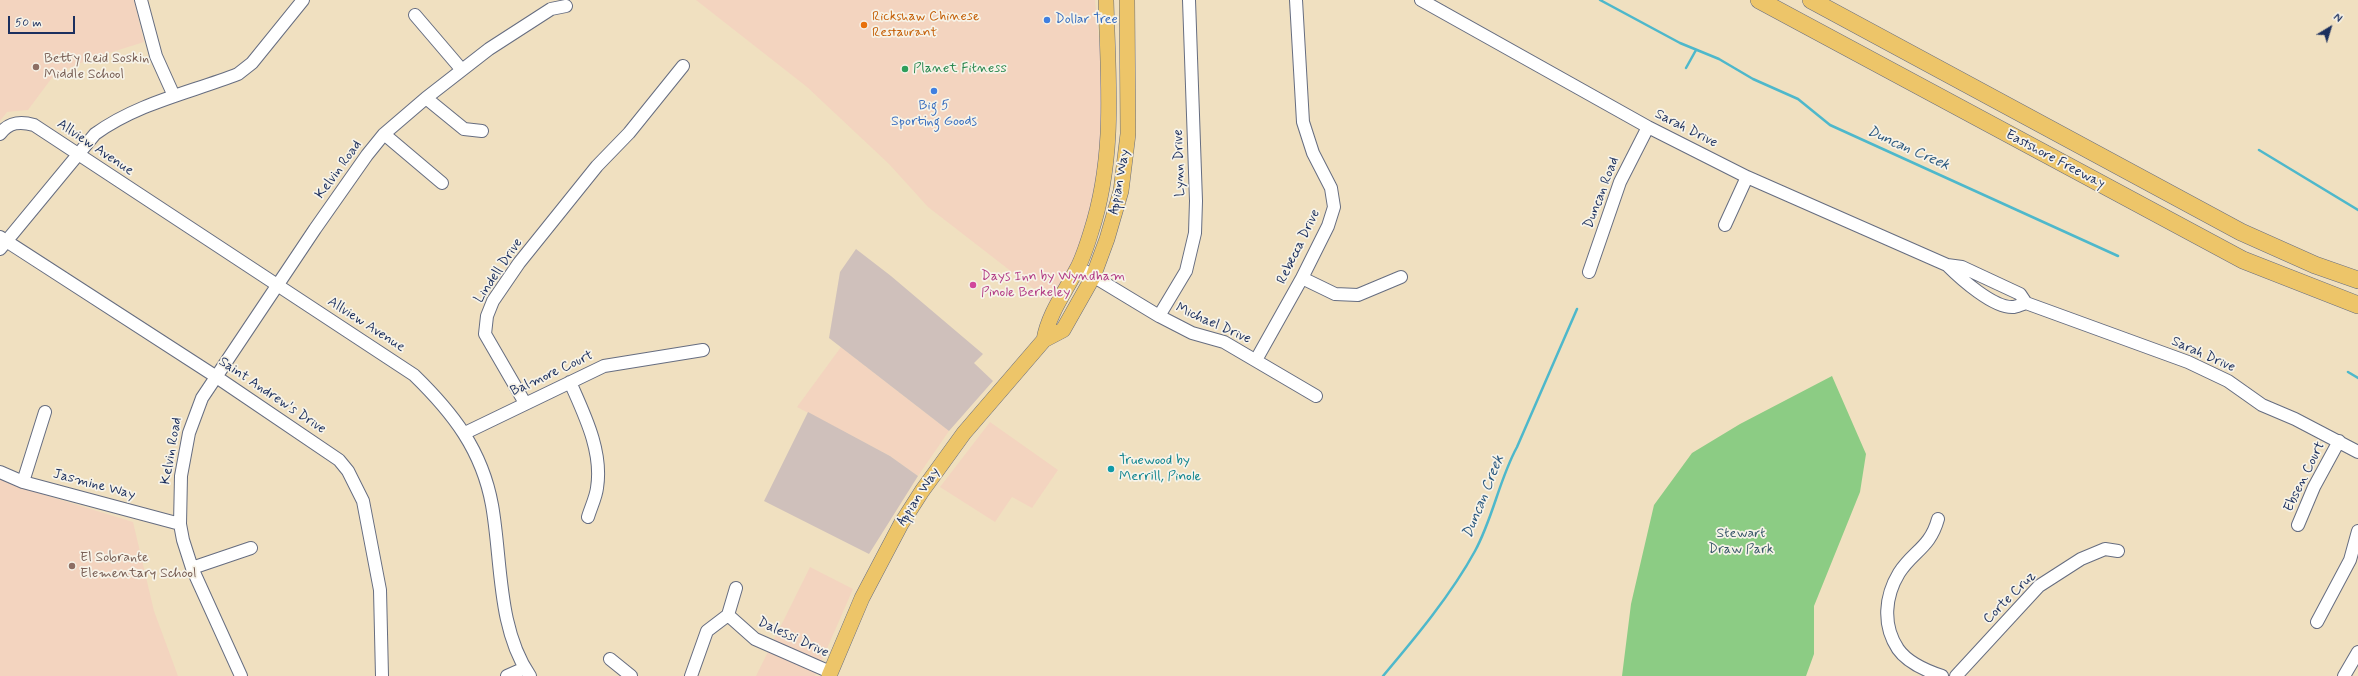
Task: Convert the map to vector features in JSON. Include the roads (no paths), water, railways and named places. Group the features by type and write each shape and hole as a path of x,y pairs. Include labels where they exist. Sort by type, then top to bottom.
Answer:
{"highway":[{"name":"Eastshore Freeway","path":"1759,0 2243,260 2358,306"},
{"name":"Eastshore Freeway","path":"1811,0 2241,232 2315,264 2358,280"}],"main road":[{"name":"Appian Way","path":"1044,340 1046,324 1078,267 1099,207 1109,148 1110,112 1106,0"},
{"name":"Appian Way","path":"830,674 862,598 893,538 922,491 964,433 1044,340 1063,330 1093,277 1108,239 1121,191 1128,134 1127,0"}],"street":[{"path":"141,0 156,56 174,96"},
{"path":"2,242 95,134 113,121 137,109 238,74 252,63 303,0"},
{"name":"Lynn Drive","path":"1159,316 1186,271 1195,233 1196,202 1189,0"},
{"name":"Rebecca Drive","path":"1256,360 1302,278 1328,226 1334,207 1331,188 1313,153 1303,122 1296,0"},
{"name":"Sarah Drive","path":"1421,0 1648,127 1747,176 1947,265 1967,284 1997,302 2013,307 2026,303 2188,362 2228,381 2262,405 2339,441 2358,452"},
{"name":"Kelvin Road","path":"241,676 192,568 183,540 180,524 181,476 194,414 215,376 367,154 384,134 426,98 489,49 551,9 566,6"},
{"path":"415,15 462,70"},
{"name":"Lindell Drive","path":"525,403 485,334 486,316 493,301 519,264 597,166 629,133 683,66"},
{"path":"426,98 464,130 482,131"},
{"name":"Allview Avenue","path":"0,134 11,124 23,122 34,125 414,375 444,404 465,433 482,469 492,504 506,611 519,657 527,672"},
{"name":"Duncan Road","path":"1589,272 1620,182 1648,127"},
{"path":"384,134 442,182"},
{"path":"1725,225 1747,176"},
{"name":"Saint Andrew's Drive","path":"2,242 215,376 326,450 348,471 363,501 380,590 382,676"},
{"name":"Michael Drive","path":"1078,267 1159,316 1192,333 1224,342 1316,396"},
{"path":"1302,278 1335,294 1358,295 1401,277"},
{"name":"Balmore Court","path":"465,433 604,366 703,350"},
{"path":"570,382 592,433 598,468 597,488 588,517"},
{"path":"23,482 45,412"},
{"name":"Ebsen Court","path":"2298,525 2314,487 2339,441"},
{"name":"Jasmine Way","path":"0,472 23,482 180,524"},
{"path":"1938,519 1934,533 1900,572 1890,591 1886,613 1889,631 1898,650 1923,669 1942,676"},
{"path":"2318,622 2350,560 2358,531"},
{"path":"192,568 251,548"},
{"name":"Corte Cruz","path":"1956,676 2039,586 2081,559 2105,549 2118,551"},
{"path":"691,676 708,631 728,615 736,588"},
{"name":"Dalessi Drive","path":"728,615 755,639 830,674"},
{"path":"2344,676 2358,652"},
{"path":"610,659 631,676"},
{"path":"507,676 527,672"}],"waterway":[{"name":"Duncan Creek","path":"1600,0 1680,43 1719,59 1753,79 1798,99 1830,125 2118,256"},
{"name":"Duncan Creek","path":"1686,68 1696,50"},
{"path":"2259,150 2358,210"},
{"name":"Duncan Creek","path":"1383,676 1444,600 1475,551 1487,525 1505,473 1577,309"},
{"name":"Duncan Creek","path":"2348,372 2358,378"}],"place":[{"name":"Dollar Tree","path":"1047,20"},
{"name":"Rickshaw Chinese Restaurant","path":"864,25"},
{"name":"Betty Reid Soskin Middle School","path":"36,67"},
{"name":"Planet Fitness","path":"905,69"},
{"name":"Big 5 Sporting Goods","path":"934,91"},
{"name":"Days Inn by Wyndham Pinole Berkeley","path":"973,285"},
{"name":"Truewood by Merrill, Pinole","path":"1111,469"},
{"name":"El Sobrante Elementary School","path":"72,566"}],"park label":[{"name":"Stewart Draw Park","path":"1741,542"}]}
